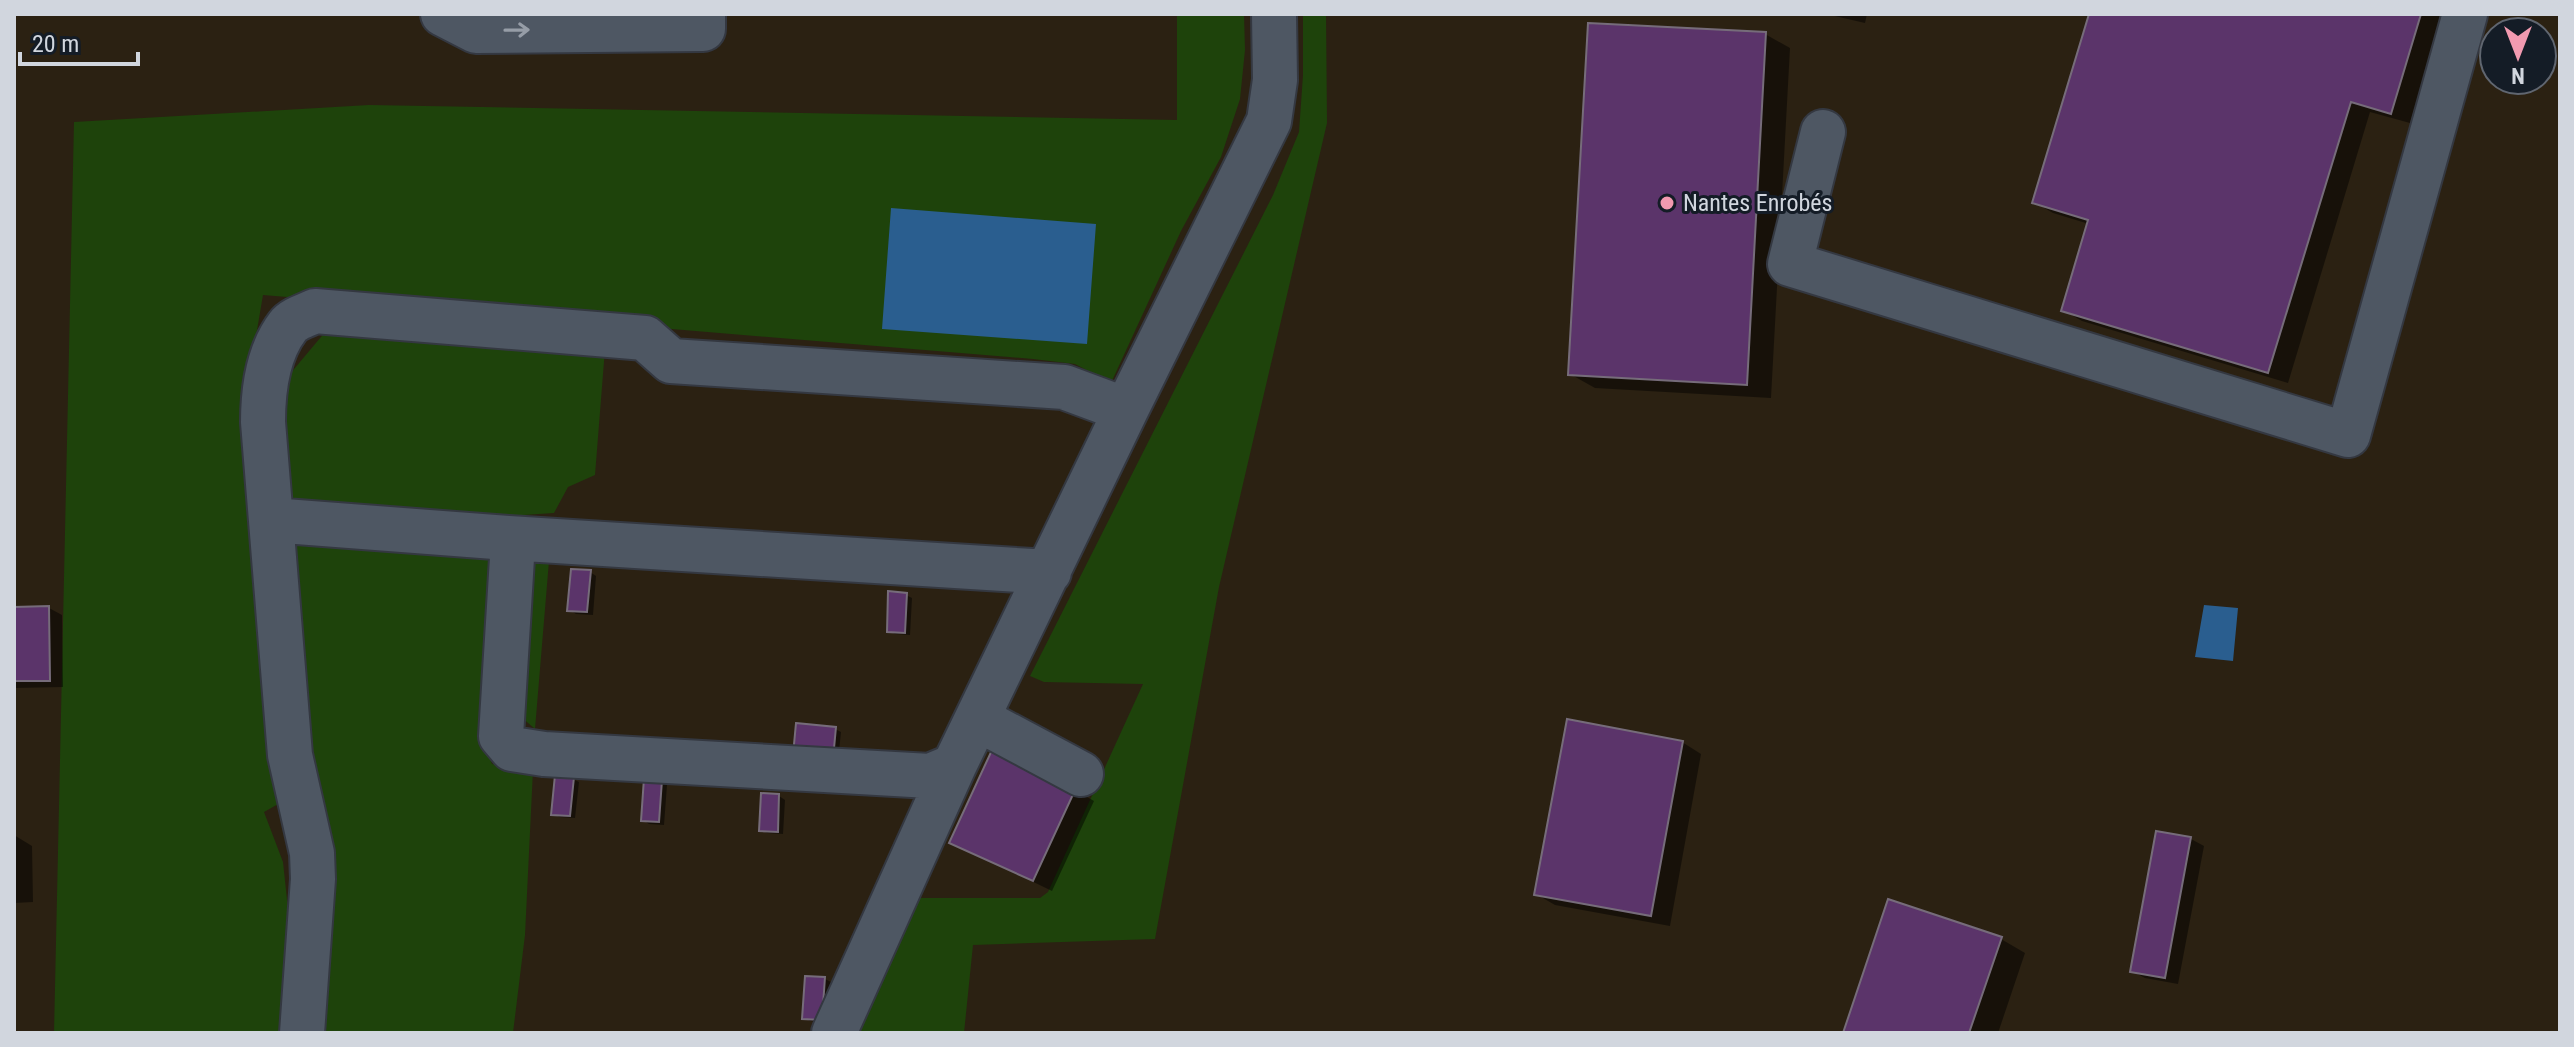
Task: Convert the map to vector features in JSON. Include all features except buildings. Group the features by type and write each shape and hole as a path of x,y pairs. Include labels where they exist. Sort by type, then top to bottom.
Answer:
{"lane":[{"path":"443,14 476,31 703,29 703,14"},
{"path":"834,1033 954,766 1269,121 1275,80 1274,14"},
{"path":"1823,132 1790,264 2348,435 2465,14"},
{"path":"302,1033 313,879 312,853 290,755 263,422 263,393 275,352 289,323 315,311 645,338 671,361 1064,387 1126,410"},
{"path":"271,520 1049,572"},
{"path":"508,538 512,558 501,736 512,749 544,754 930,776 954,766"},
{"path":"978,719 1081,774"}],"shaded area":[{"path":"14,14 2560,14 2560,1033 14,1033"}],"green space":[{"path":"1177,14 1244,14 1245,50 1240,99 1221,157 1181,231 1111,383 1075,364 1033,359 263,295 253,354 289,798 264,812 283,862 288,909 284,1033 54,1033 74,122 369,105 1177,120"},
{"path":"1303,14 1326,14 1327,123 1219,587 1155,939 973,945 964,1033 851,1033 906,898 1040,898 1048,892 1143,684 1044,682 1030,676 1273,195 1299,132"},
{"path":"326,331 605,349 595,475 568,487 554,513 490,517 284,501 276,404 289,375"},
{"path":"288,534 461,544 500,563 488,753 492,764 533,770 525,935 513,1033 315,1033 302,727"},
{"path":"529,559 549,561 535,729 520,716"}],"water":[{"path":"891,208 1096,224 1087,344 882,329"},
{"path":"2204,605 2238,608 2233,661 2195,657"}],"place":[{"name":"Nantes Enrobés","path":"1667,203"}]}
